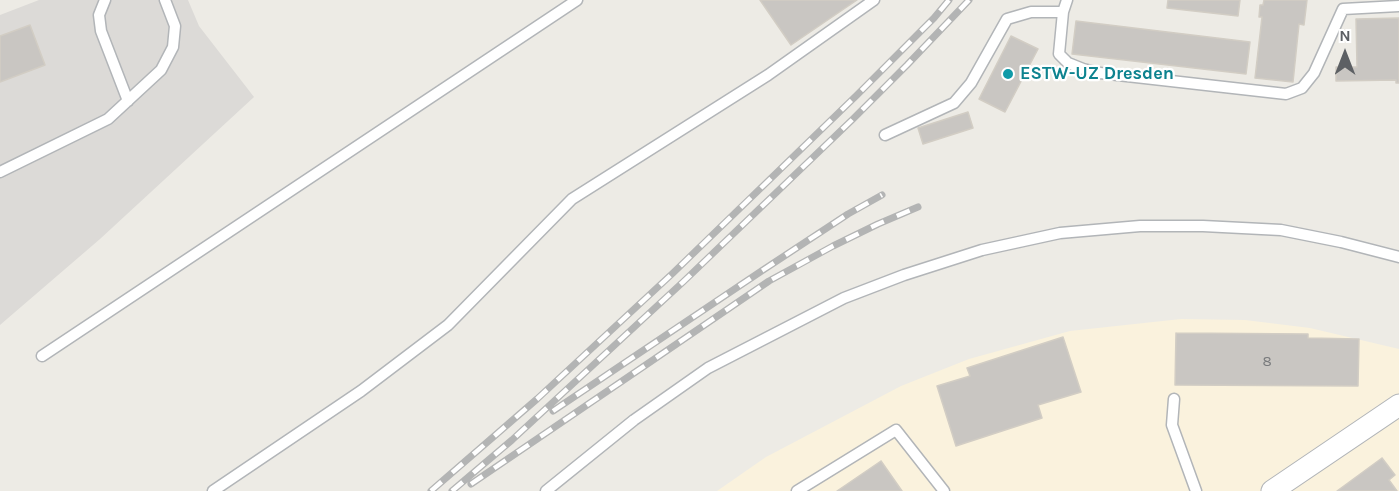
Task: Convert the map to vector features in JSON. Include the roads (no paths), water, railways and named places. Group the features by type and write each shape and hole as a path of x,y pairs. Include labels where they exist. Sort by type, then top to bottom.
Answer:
{"street":[{"path":"1272,491 1399,405"}],"lane":[{"path":"105,0 99,15 101,31 128,101"},
{"path":"0,172 108,119 161,70 173,48 175,26 165,0"},
{"path":"42,357 578,0"},
{"path":"213,491 361,391 448,324 572,199 768,75 874,0"},
{"path":"1067,0 1063,12 1059,54 1068,63 1100,73 1286,94 1302,88 1314,73 1344,5 1399,6"},
{"path":"885,135 954,103 971,84 1006,19 1030,12 1063,12"},
{"path":"546,491 634,420 708,368 844,298 904,275 982,250 1060,233 1140,226 1203,226 1281,230 1399,257"},
{"path":"1174,399 1172,425 1196,491"},
{"path":"797,491 896,430 945,491"}],"railway":[{"path":"431,491 537,399 673,273 857,95 949,0"},
{"path":"452,491 512,440 683,282 853,119 969,0"},
{"path":"553,411 848,214 882,195"},
{"path":"471,484 769,281 833,246 918,207"}],"place":[{"name":"ESTW-UZ Dresden","path":"1008,74"}]}
